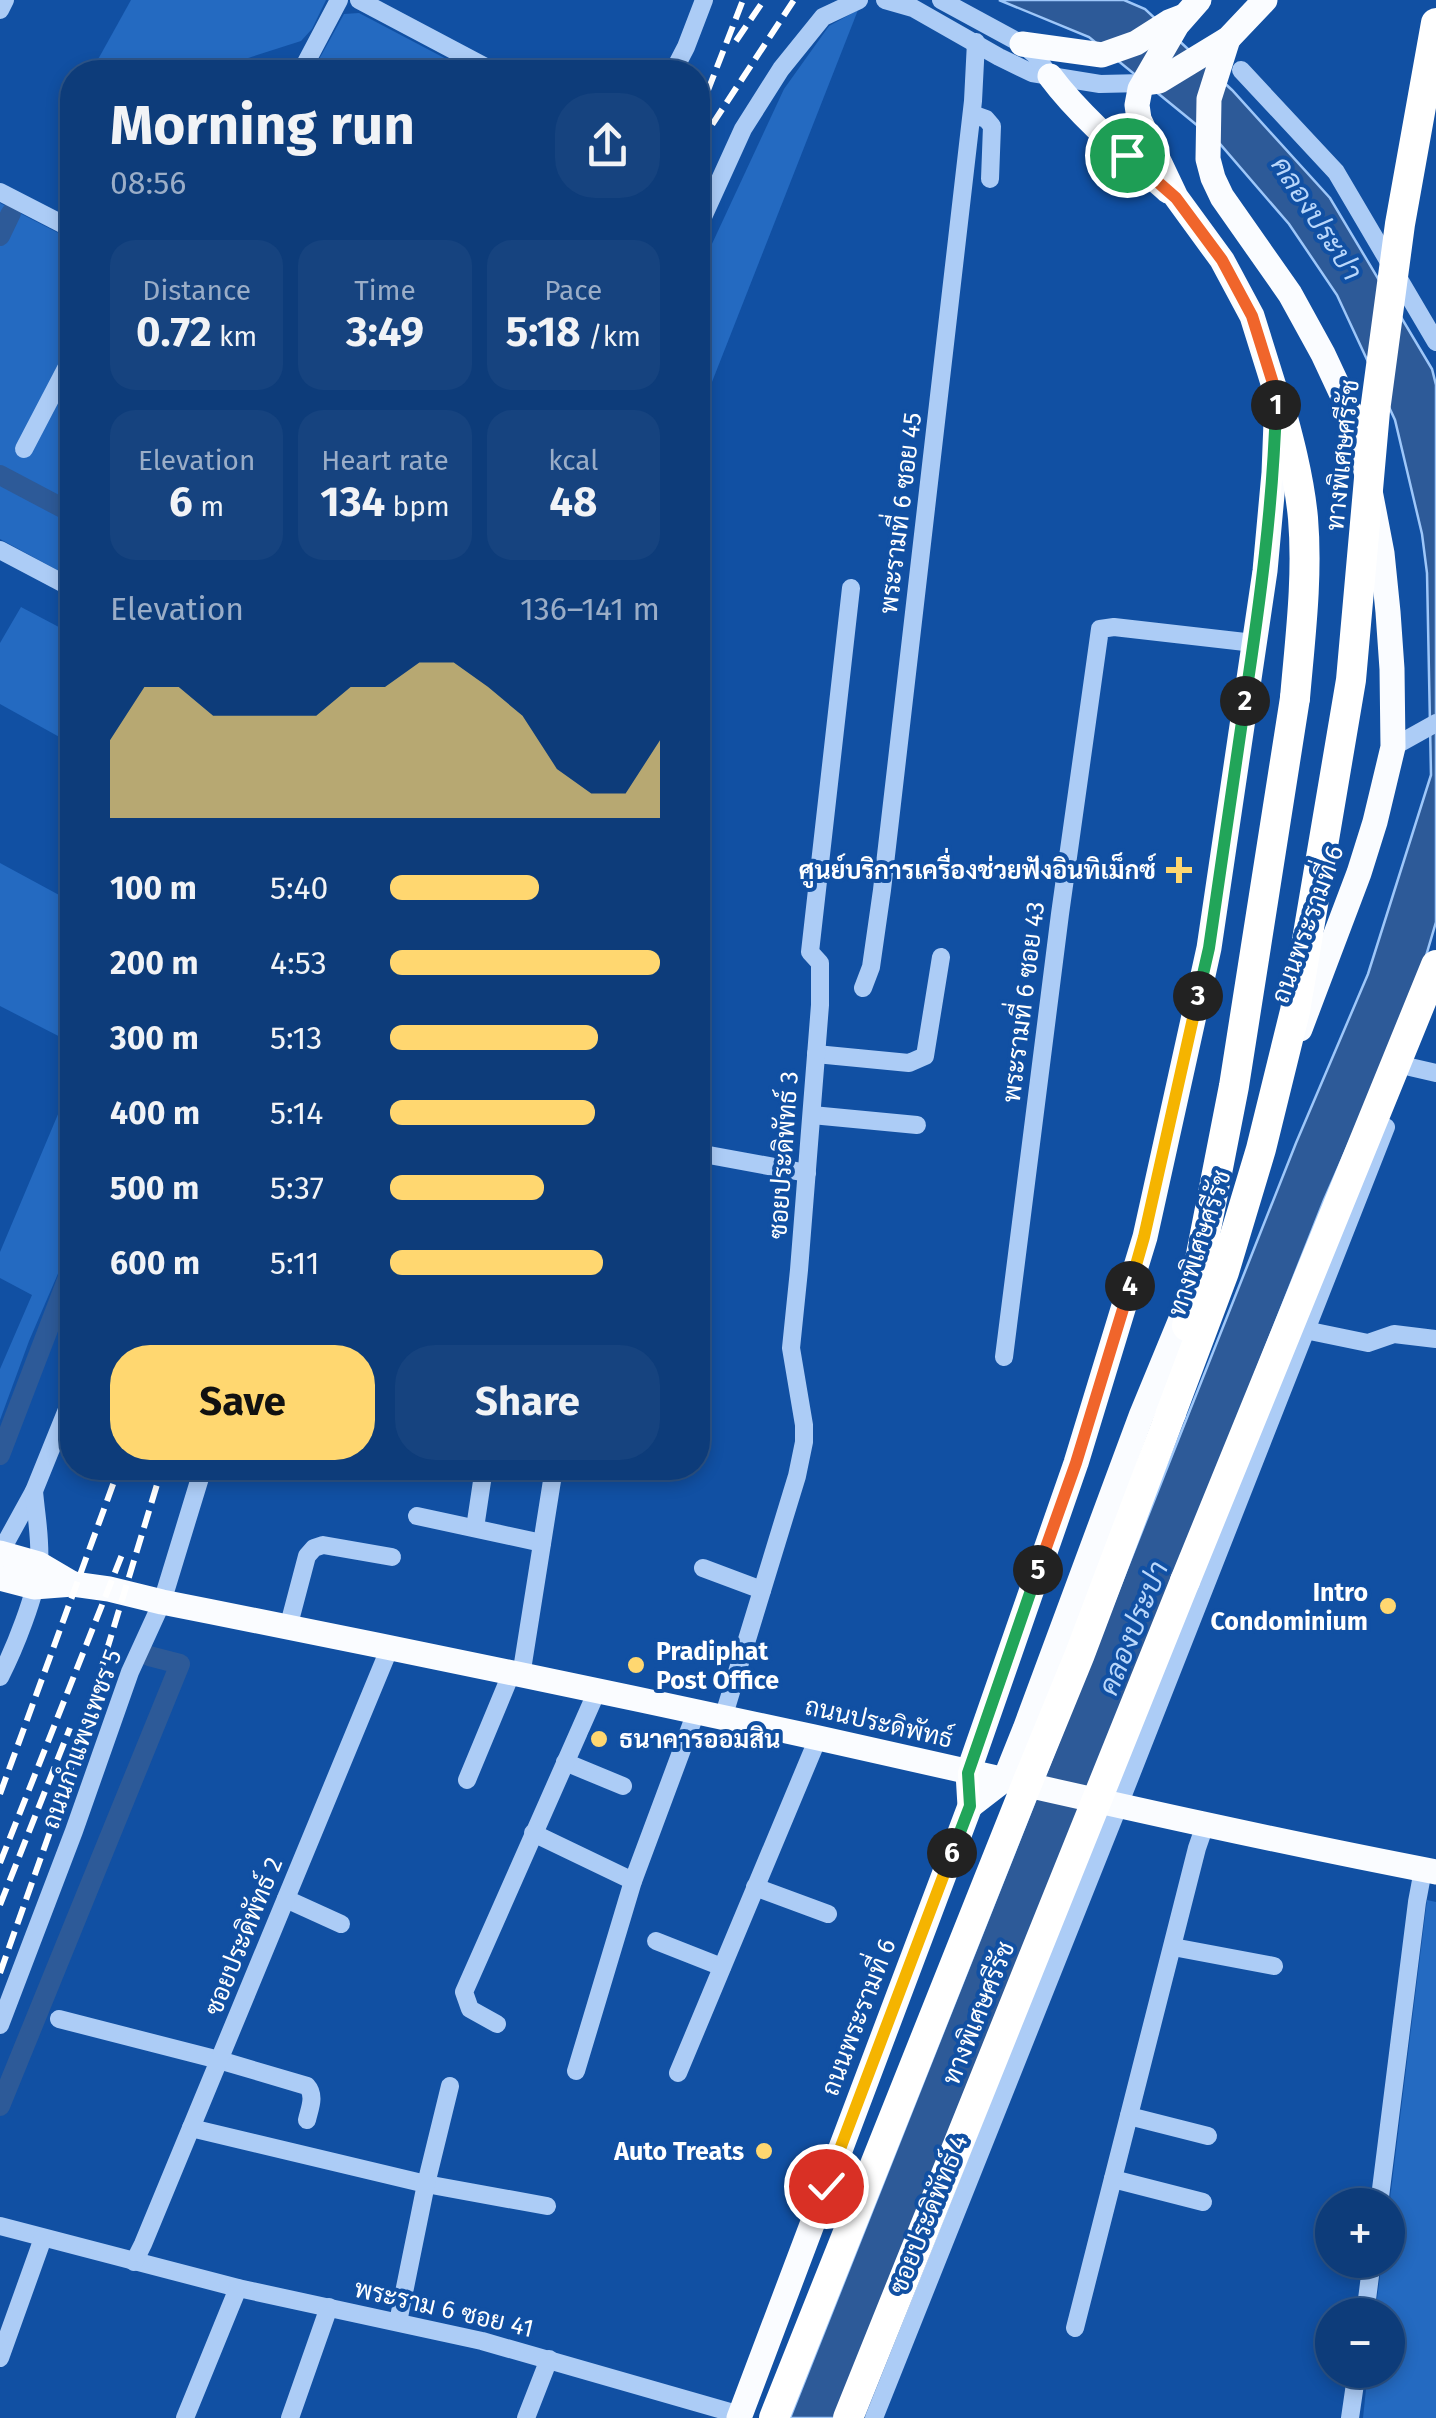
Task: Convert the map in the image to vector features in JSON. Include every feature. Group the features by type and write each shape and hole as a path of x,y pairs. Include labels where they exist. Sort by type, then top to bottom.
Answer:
{"highway":[{"name":"ทางพิเศษศรีรัช","path":"774,2418 1080,1654 1171,1413 1261,1149 1295,1010 1351,680 1382,355 1400,224 1436,23"},
{"path":"1171,1413 1234,1086 1295,698 1303,602 1303,520 1294,455 1277,396"},
{"name":"ทางพิเศษศรีรัช","path":"848,2418 1436,965"}],"main road":[{"path":"1144,83 1160,81 1228,39 1265,0"},
{"path":"1022,44 1106,54 1136,43 1191,9"},
{"path":"1144,83 1191,9"},
{"name":"ถนนพระรามที่ 6","path":"970,1806 1004,1779 1026,1729 1141,1416 1340,928 1375,822 1393,747 1392,669 1382,553 1368,476 1351,414 1290,294 1222,197 1208,159 1209,99 1228,39"},
{"path":"1048,80 1176,198"},
{"name":"ถนนพระรามที่ 6","path":"739,2416 970,1806 968,1773 1076,1463 1144,1237 1209,948 1264,572 1277,396 1252,316 1222,260 1176,198 1140,119 1138,98 1144,83"},
{"name":"ถนนประดิพัทธ์","path":"0,1553 37,1575 73,1584 390,1647 1429,1871"},
{"name":"ถนนประดิพัทธ์","path":"0,1578 37,1575"}],"street":[{"path":"0,10 6,0"},
{"path":"307,60 339,0"},
{"path":"360,0 472,60"},
{"path":"679,60 704,0"},
{"path":"710,202 743,130 781,69 822,17 859,0"},
{"path":"886,0 913,8 1048,80 1144,83"},
{"path":"940,0 1022,44 1035,54 1048,80"},
{"name":"พระรามที่ 6 ซอย 45","path":"863,988 882,890 972,114 976,42"},
{"path":"1241,70 1336,172 1436,342"},
{"path":"972,114 986,118 992,126 990,179"},
{"path":"0,192 60,223"},
{"path":"24,449 60,380"},
{"path":"0,550 60,582"},
{"name":"ซอยประดิพัทธ์ 3","path":"723,1718 804,1442 791,1348 816,1054 820,963 810,952 851,588"},
{"name":"พระรามที่ 6 ซอย 43","path":"1004,1356 1100,629 1114,627 1254,643"},
{"path":"1393,747 1436,722"},
{"path":"816,1054 909,1064 925,1056 941,957"},
{"name":"ซอยประดิพัทธ์ 4","path":"874,2418 1436,1004"},
{"path":"1410,1067 1436,1072"},
{"path":"812,1115 918,1125"},
{"path":"710,1155 807,1173"},
{"path":"1304,1330 1368,1343 1394,1334 1436,1339"},
{"path":"0,1553 34,1491 60,1427"},
{"name":"ถนนกำแพงเพชร 5","path":"0,2025 130,1672 162,1602 200,1480"},
{"path":"475,1528 482,1480"},
{"path":"467,1780 516,1676 552,1480"},
{"path":"0,1678 37,1575 34,1491"},
{"path":"417,1516 542,1543"},
{"path":"288,1628 307,1556 314,1548 323,1545 392,1557"},
{"path":"703,1568 762,1590"},
{"name":"ซอยประดิพัทธ์ 2","path":"134,2262 390,1647"},
{"path":"497,2024 470,2009 464,1992 597,1691"},
{"path":"576,2071 633,1881 696,1712"},
{"path":"678,2072 818,1738"},
{"path":"566,1762 624,1786"},
{"path":"1074,2328 1205,1825"},
{"path":"533,1833 633,1881"},
{"path":"1381,2188 1416,1902 1429,1871"},
{"path":"756,1887 828,1914"},
{"path":"286,1898 340,1924"},
{"path":"656,1940 722,1967"},
{"path":"1172,1947 1274,1966"},
{"path":"59,2019 307,2086 312,2097 307,2120"},
{"path":"398,2322 450,2086"},
{"path":"1129,2116 1208,2136"},
{"path":"191,2128 426,2184 547,2206"},
{"path":"1112,2179 1202,2202"},
{"name":"พระราม 6 ซอย 41","path":"0,2226 238,2288 548,2359 739,2416"},
{"path":"0,2358 43,2238"},
{"path":"185,2418 238,2288"},
{"path":"290,2418 329,2307"},
{"path":"526,2418 548,2359"},
{"path":"1350,2418 1354,2388"}],"shaded area":[{"path":"131,0 326,0 312,29 301,41 242,60 98,60"},
{"path":"858,10 710,387 710,248 784,89 829,26"},
{"path":"359,13 448,60 319,60 344,14"},
{"path":"0,203 60,234 60,572 0,539"},
{"path":"21,607 60,628 60,737 0,704 0,643"},
{"path":"0,863 60,896 60,1037 0,1006"},
{"path":"60,1110 60,1269 0,1420 0,1369 32,1295 0,1278 0,1252"},
{"path":"1427,1900 1436,1902 1436,2418 1363,2418 1366,2388 1405,2388 1405,2298 1377,2298 1380,2278 1405,2278 1405,2188 1391,2188"}],"water":[{"name":"คลองประปา","path":"999,0 1124,0 1145,9 1232,90 1330,198 1432,369 1436,385 1436,922 1415,993 1324,1200 842,2418 790,2418 1296,1143 1368,974 1431,775 1427,573 1422,534 1395,420 1337,295 1289,224 1220,144 1089,37"}],"waterway":[{"path":"0,236 11,213"},
{"path":"0,475 60,507"},
{"path":"0,1455 60,1298"},
{"path":"0,2106 180,1664 149,1656"}],"railway":[{"path":"710,85 743,0"},
{"path":"736,41 764,0"},
{"path":"710,128 794,0"},
{"path":"0,1794 115,1480"},
{"path":"0,1973 63,1795 158,1480"},
{"path":"0,1863 123,1552"},
{"path":"0,1905 70,1728"}],"place":[{"name":"ศูนย์บริการเครื่องช่วยฟังอินทิเม็กซ์","path":"1179,870"},
{"name":"Intro Condominium","path":"1388,1606"},
{"name":"Pradiphat Post Office","path":"636,1665"},
{"name":"ธนาคารออมสิน","path":"599,1739"},
{"name":"Auto Treats","path":"764,2151"}],"route":[{"path":"826,2186 970,1806 968,1773 1107,1365 1144,1237 1209,948 1264,572 1277,396 1252,316 1222,260 1176,198 1127,155"}]}
